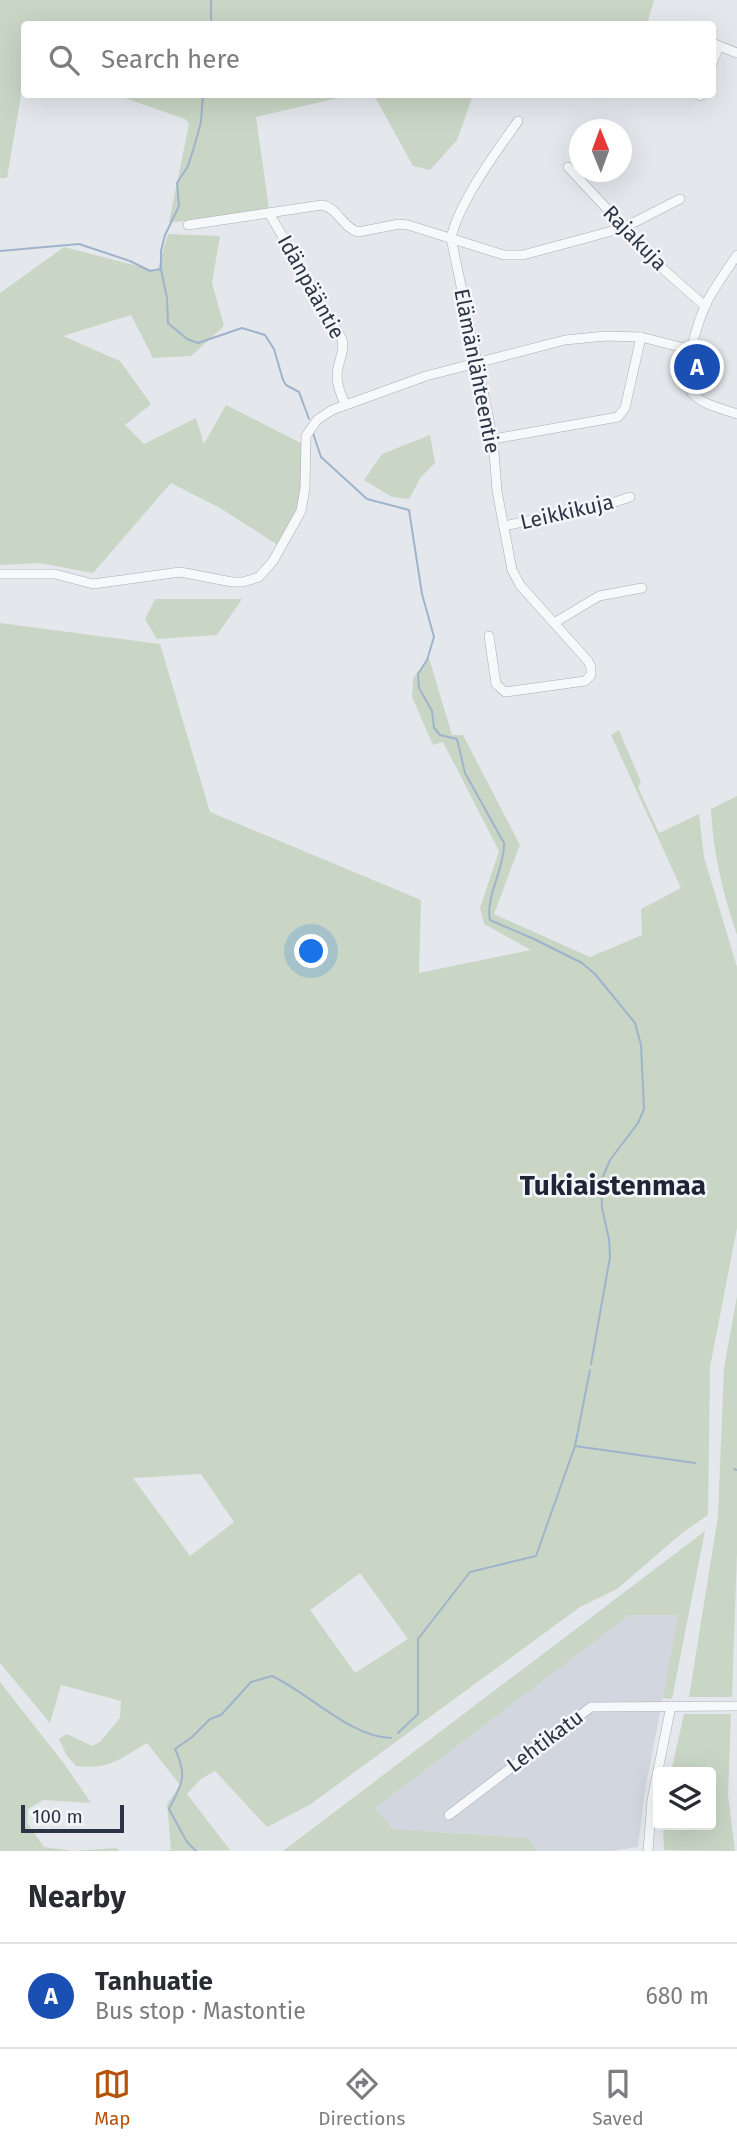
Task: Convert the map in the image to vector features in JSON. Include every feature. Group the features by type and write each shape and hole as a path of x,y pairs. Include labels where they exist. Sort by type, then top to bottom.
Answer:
{"street":[{"path":"716,44 737,53"},
{"path":"451,238 453,227 472,191 518,121"},
{"name":"Rajakuja","path":"568,167 664,270 705,306"},
{"path":"188,225 322,205 331,207 351,230 358,232 399,224 504,254 523,256 623,228 680,199"},
{"name":"Idänpääntie","path":"269,212 342,339 344,348 338,366 337,383 345,404"},
{"name":"Elämänlähteentie","path":"451,238 493,439 498,491 512,570 517,581 590,663 591,673 587,680 505,692 496,682 489,636"},
{"path":"737,255 705,306 692,350 688,381 690,390 698,398 737,414"},
{"path":"0,574 55,574 93,584 180,572 232,582 259,577 277,554 301,511 306,436 317,420 345,404 426,376 565,340 641,337 692,350"},
{"path":"493,439 618,417 625,408 641,337"},
{"name":"Leikkikuja","path":"504,526 630,497"},
{"path":"554,623 599,596 642,588"},
{"path":"649,1851 652,1800 671,1706"},
{"name":"Lehtikatu","path":"449,1815 589,1708 737,1706"}],"shaded area":[{"path":"629,1614 679,1615 645,1790 638,1847 611,1851 537,1851 529,1838 391,1829 375,1808"}],"green space":[{"path":"0,0 654,0 648,21 21,21 21,96 7,178 0,178"},
{"path":"125,98 338,98 256,117 269,209 169,222 189,124 185,119"},
{"path":"376,98 472,98 457,140 430,170 413,166"},
{"path":"168,234 220,236 212,283 224,326 191,356 153,358 131,315 63,336 120,361 151,404 125,425 144,444 196,418 204,444 226,405 305,445 301,511 281,547 220,508 171,483 93,573 39,563 0,565 0,293 64,247 157,271"},
{"path":"430,435 435,463 421,477 409,499 392,497 364,480 382,454"},
{"path":"155,599 242,599 217,635 157,639 145,619"},
{"path":"0,623 160,644 210,812 421,900 419,973 531,950 484,924 480,908 499,851 443,742 433,745 412,697 413,678 429,658 452,735 463,735 520,845 494,914 590,957 642,935 641,909 681,888 611,735 619,730 641,782 638,787 659,833 699,814 704,857 737,967 737,1228 710,1367 708,1515 682,1533 617,1589 580,1607 311,1804 267,1827 215,1771 201,1779 187,1794 230,1850 161,1851 171,1850 167,1804 180,1785 147,1743 107,1765 76,1766 67,1756 59,1739 67,1734 92,1746 100,1742 120,1718 121,1701 61,1685 50,1723 0,1663","holes":["201,1474 234,1522 190,1556 133,1478","360,1573 408,1639 355,1673 310,1610"]},
{"path":"737,796 737,935 720,873 711,809"},
{"path":"737,1296 737,1553 732,1697 689,1697 718,1516 724,1368"},
{"path":"705,1531 672,1699 663,1698 678,1615 629,1615 375,1808 392,1829 529,1838 537,1851 283,1851"},
{"path":"0,1682 91,1803 43,1800 28,1809 27,1823 44,1847 73,1851 0,1851"},
{"path":"684,1714 731,1714 728,1795 735,1851 664,1850 663,1830 716,1830 716,1767 672,1767"},
{"path":"117,1848 119,1851 73,1851"}],"waterway":[{"path":"211,0 211,21"},
{"path":"203,98 201,122 195,144 188,166 177,183 179,206 165,235 161,251 168,323 187,339 198,343 242,328 265,335 274,349 283,380 286,385 299,392 309,419"},
{"path":"0,251 79,244 130,261 150,271 161,269"},
{"path":"313,433 321,457 367,499 409,510 422,594 434,637 427,660 418,674 419,688 432,711 434,728 440,735 457,739 465,773 504,843 502,862 490,902 490,920 582,963 595,974 635,1023 641,1045 644,1109 638,1123 610,1160 601,1181 602,1208 610,1257 591,1364"},
{"path":"398,1733 418,1714 418,1639 470,1572 536,1556 575,1446 590,1370"},
{"path":"575,1446 695,1463"},
{"path":"196,1851 187,1842 169,1809 182,1780 175,1749 210,1719 221,1715 251,1682 272,1676 360,1730 391,1738"}],"place":[{"name":"Tanhuatie","path":"697,367"}],"district":[{"name":"Tukiaistenmaa","path":"613,1185"}]}
